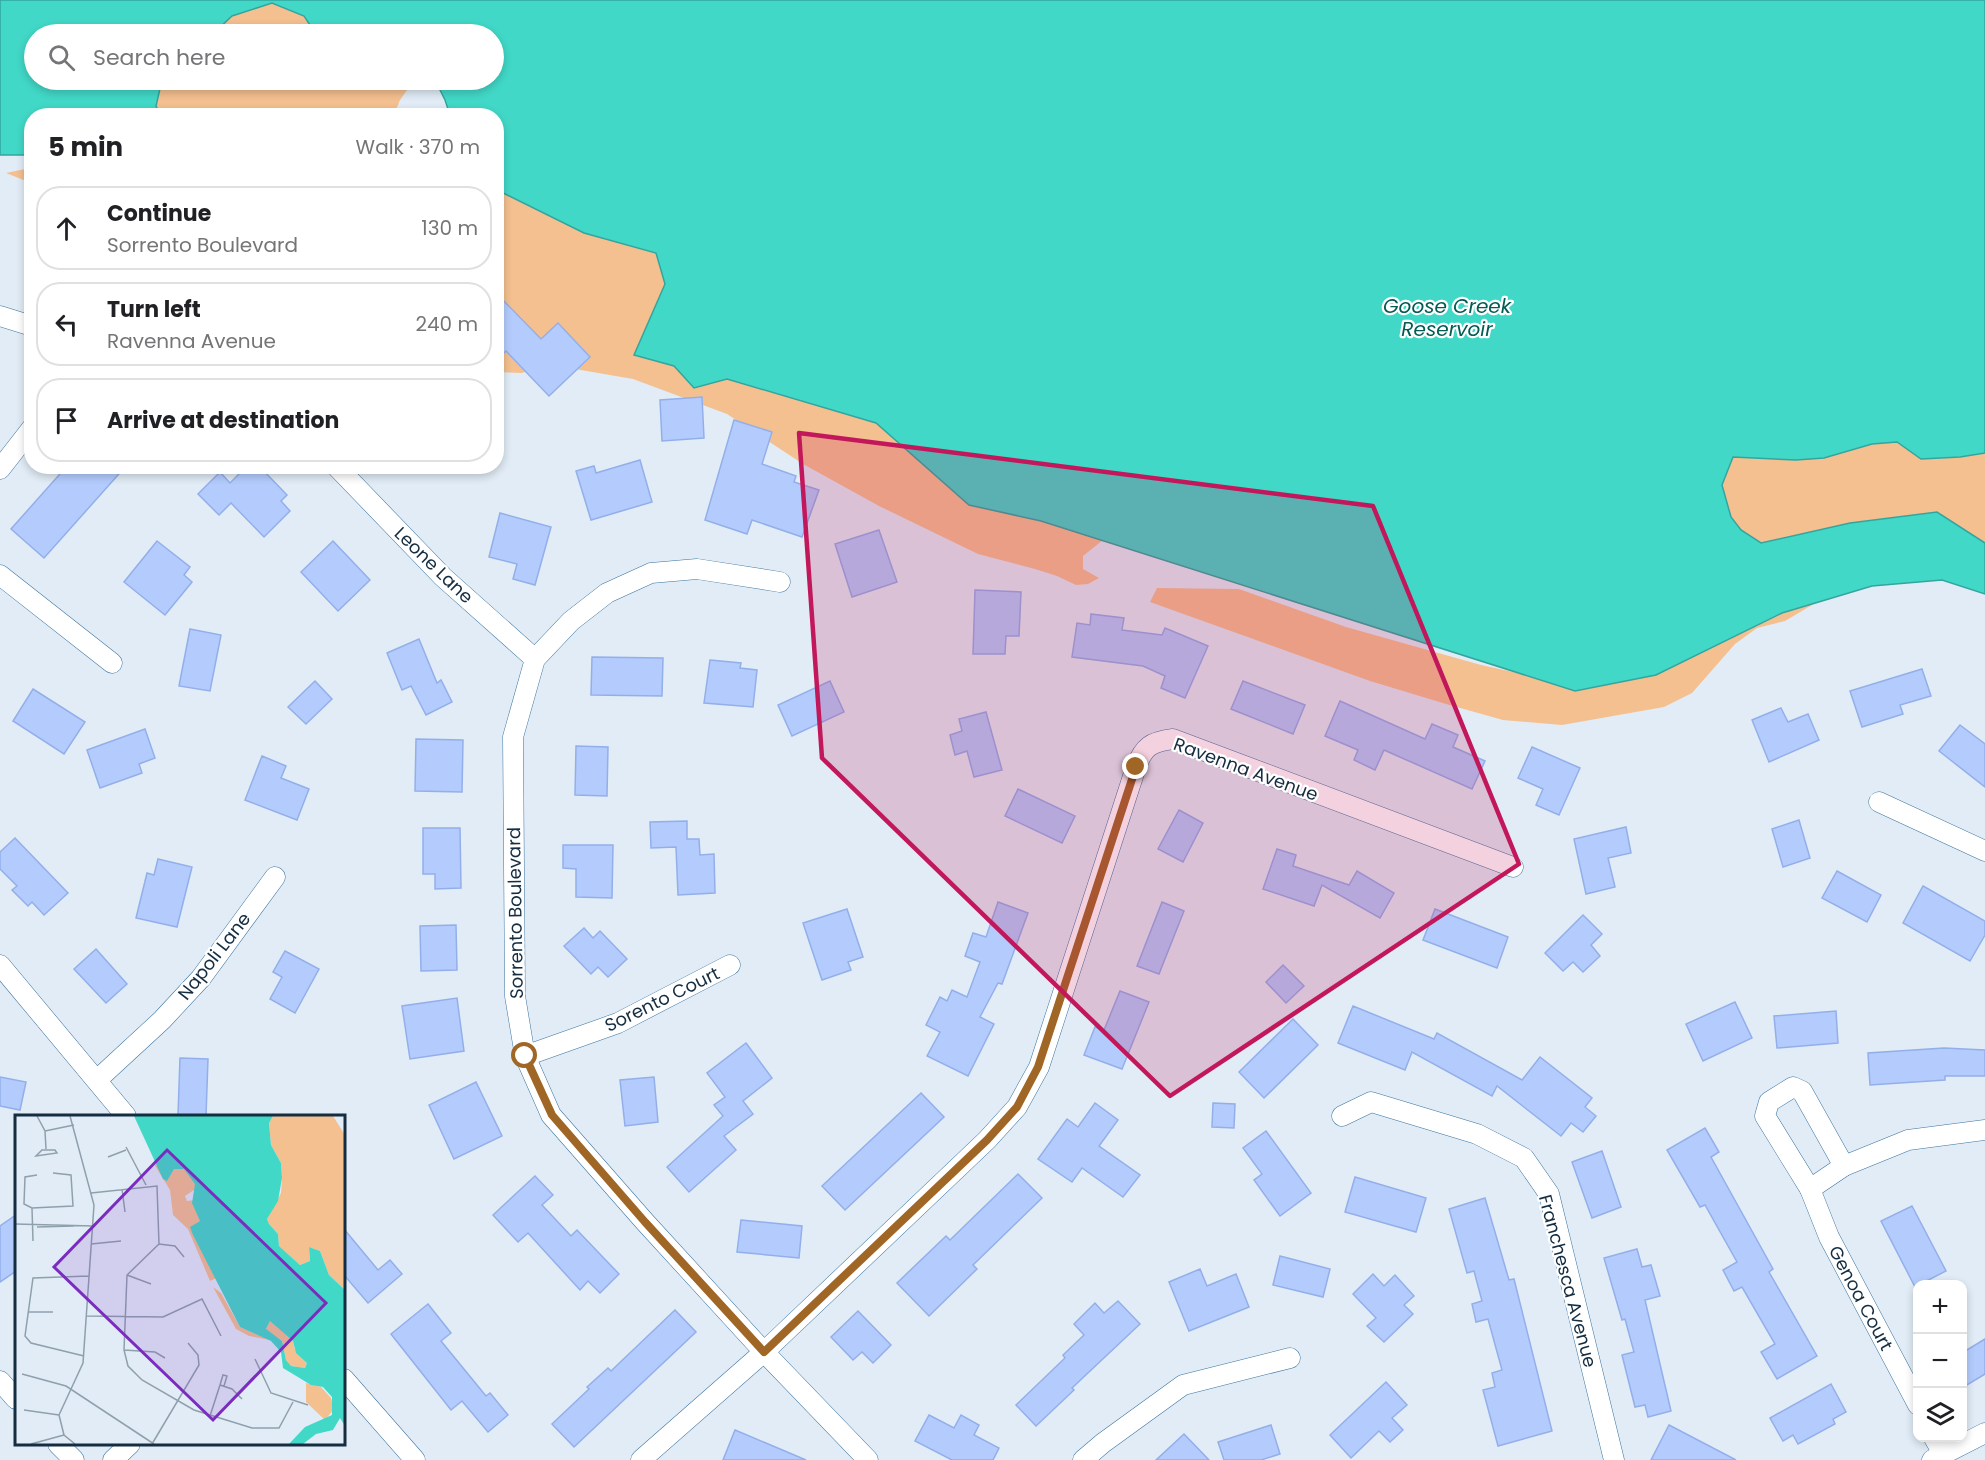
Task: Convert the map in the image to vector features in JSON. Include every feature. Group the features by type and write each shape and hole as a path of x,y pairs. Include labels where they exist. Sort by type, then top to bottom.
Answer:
{"street":[{"path":"0,316 24,324"},
{"path":"0,469 24,438"},
{"name":"Leone Lane","path":"344,474 443,577 535,659"},
{"name":"Sorrento Boulevard","path":"780,582 697,569 651,573 607,593 571,621 535,659 513,737 514,996 525,1056 552,1115 645,1222 764,1352 868,1460"},
{"path":"0,575 112,663"},
{"name":"Ravenna Avenue","path":"641,1460 764,1352 987,1140 1017,1107 1038,1067 1139,759 1142,752 1156,742 1173,739 1513,867"},
{"path":"1879,802 1985,851"},
{"name":"Napoli Lane","path":"97,1080 162,1020 201,978 274,877"},
{"path":"0,965 125,1115"},
{"name":"Sorento Court","path":"525,1056 618,1023 730,965"},
{"name":"Genoa Court","path":"1844,1166 1803,1091 1793,1087 1768,1102 1766,1116 1810,1189 1829,1236 1913,1397"},
{"name":"Franchesca Avenue","path":"1342,1116 1371,1102 1478,1134 1524,1158 1549,1194 1614,1460"},
{"path":"1810,1189 1844,1166 1908,1140 1985,1130"},
{"path":"1083,1460 1183,1385 1290,1358"},
{"path":"345,1380 415,1460"},
{"path":"0,1381 15,1398"},
{"path":"1935,1442 1938,1458 1985,1433"},
{"path":"60,1445 74,1460"},
{"path":"113,1460 128,1445"}],"highlighted area":[{"path":"799,433 1373,506 1519,864 1170,1096 822,758"}],"shaded area":[{"path":"285,0 418,24 154,24"},
{"path":"99,90 407,90 397,108 96,108"},
{"path":"504,147 1103,540 1083,556 1083,569 1099,578 1088,584 1076,585 1035,569 978,554 879,506 803,464 727,414 633,379 546,364 522,373 504,372"},
{"path":"24,169 24,180 6,173"},
{"path":"1897,442 1921,459 1985,453 1985,543 1937,512 1850,523 1761,543 1741,530 1731,517 1722,485 1733,457 1796,460 1824,458 1872,444"},
{"path":"1854,580 1785,621 1757,628 1735,644 1692,693 1664,707 1562,725 1503,720 1446,704 1370,681 1150,602 1157,588 1239,589 1346,627 1481,665 1579,686"}],"water":[{"name":"Goose Creek Reservoir","path":"0,0 1985,0 1985,453 1921,459 1897,442 1872,444 1824,458 1796,460 1733,457 1722,485 1731,517 1741,530 1761,543 1850,523 1937,512 1985,543 1985,594 1942,580 1872,586 1782,613 1656,675 1575,691 1041,521 969,505 876,423 727,379 694,388 674,366 634,355 665,284 656,253 584,233 504,193 504,108 448,108 440,90 504,90 504,24 309,24 304,16 272,3 232,16 224,24 24,24 24,90 160,90 157,108 24,108 24,155 0,155"}],"building":[{"path":"504,301 541,339 558,323 590,357 549,396 506,351 504,353"},
{"path":"702,397 704,438 662,441 660,400"},
{"path":"734,420 772,432 762,464 796,476 794,482 819,490 802,537 752,520 747,534 705,520"},
{"path":"640,460 652,502 591,520 576,471 594,466 596,473"},
{"path":"60,474 119,474 44,558 11,529"},
{"path":"218,474 222,474 230,483 239,474 267,474 287,495 281,501 290,511 264,537 231,503 219,515 198,494"},
{"path":"500,513 551,527 535,585 513,579 517,564 489,557"},
{"path":"879,530 897,582 852,597 835,544"},
{"path":"157,541 190,567 184,575 192,582 165,615 124,582"},
{"path":"333,541 370,580 338,611 301,572"},
{"path":"975,590 1021,592 1019,636 1006,636 1005,654 973,654"},
{"path":"1091,614 1124,618 1122,630 1162,635 1165,628 1208,646 1185,698 1161,688 1165,676 1143,666 1072,657 1077,623 1090,625"},
{"path":"190,629 221,635 210,691 179,686"},
{"path":"419,639 437,683 441,680 452,702 426,715 411,686 402,690 387,653"},
{"path":"592,657 663,658 662,696 591,695"},
{"path":"710,660 741,663 740,668 757,670 753,707 704,703"},
{"path":"1922,669 1931,696 1900,705 1903,714 1862,727 1850,691"},
{"path":"315,681 332,699 306,724 288,707"},
{"path":"830,681 844,712 792,736 778,705"},
{"path":"1243,681 1305,705 1293,734 1231,709"},
{"path":"33,689 85,722 64,754 13,721"},
{"path":"1340,701 1425,739 1432,724 1458,735 1453,747 1485,761 1472,789 1384,750 1375,770 1354,760 1358,750 1325,736"},
{"path":"1781,708 1788,722 1808,714 1819,740 1769,762 1752,720"},
{"path":"986,712 1002,770 974,777 967,751 955,755 950,735 962,731 959,719"},
{"path":"1960,725 1985,744 1985,787 1939,751"},
{"path":"145,729 155,758 139,764 142,773 100,788 87,750"},
{"path":"416,739 463,740 462,792 415,791"},
{"path":"576,746 608,747 607,796 575,795"},
{"path":"1532,747 1580,768 1559,815 1536,805 1543,789 1518,778"},
{"path":"262,756 286,766 281,778 309,789 297,820 245,800"},
{"path":"1018,789 1075,816 1062,843 1005,816"},
{"path":"1179,810 1203,823 1183,862 1158,849"},
{"path":"1799,820 1810,858 1783,867 1772,829"},
{"path":"687,821 687,839 699,839 700,855 714,854 715,893 678,895 676,847 651,848 650,822"},
{"path":"1626,827 1631,853 1608,858 1615,887 1586,894 1574,839"},
{"path":"423,828 460,828 461,888 435,889 435,874 423,874"},
{"path":"15,838 68,893 44,915 32,902 28,906 12,890 17,886 0,869 0,852"},
{"path":"563,845 613,845 612,898 576,897 576,869 563,868"},
{"path":"1277,849 1296,855 1293,866 1349,885 1357,871 1394,893 1380,918 1322,885 1314,906 1263,889"},
{"path":"158,859 192,867 177,927 136,918 147,873 154,875"},
{"path":"1837,871 1881,895 1867,922 1822,898"},
{"path":"1923,886 1985,921 1985,935 1970,961 1903,923"},
{"path":"998,902 1028,913 1002,984 998,983 980,1017 994,1024 968,1076 927,1056 940,1032 926,1025 940,997 947,1001 952,990 967,997 980,962 965,956 973,933 986,937"},
{"path":"1162,902 1184,911 1159,974 1137,966"},
{"path":"847,909 863,957 848,962 851,970 822,980 803,923"},
{"path":"1435,909 1508,937 1497,968 1423,940"},
{"path":"1583,915 1602,934 1591,945 1600,956 1583,972 1573,962 1563,971 1545,953"},
{"path":"456,925 457,970 421,971 420,926"},
{"path":"584,928 593,938 600,931 627,959 608,977 598,967 591,974 564,946"},
{"path":"96,949 127,984 106,1003 74,969"},
{"path":"285,951 319,969 295,1013 270,999 282,977 273,972"},
{"path":"1283,965 1304,986 1286,1003 1266,982"},
{"path":"1120,991 1149,1002 1122,1069 1084,1055 1095,1027 1104,1030"},
{"path":"457,998 464,1051 410,1059 402,1006"},
{"path":"1735,1002 1752,1038 1703,1061 1686,1024"},
{"path":"1353,1006 1434,1039 1437,1033 1522,1080 1540,1057 1592,1098 1585,1107 1596,1116 1583,1132 1571,1123 1561,1136 1497,1086 1492,1096 1412,1052 1405,1070 1338,1043"},
{"path":"1836,1011 1838,1043 1777,1048 1774,1016"},
{"path":"1293,1019 1318,1045 1264,1098 1239,1072"},
{"path":"746,1043 772,1078 743,1101 753,1114 724,1136 736,1150 689,1192 667,1167 723,1116 714,1105 725,1097 707,1073"},
{"path":"1944,1048 1985,1050 1985,1076 1945,1076 1945,1080 1870,1085 1868,1053"},
{"path":"180,1058 208,1059 206,1115 178,1115"},
{"path":"0,1077 26,1082 20,1110 0,1106"},
{"path":"654,1077 658,1122 625,1126 620,1080"},
{"path":"476,1082 502,1136 454,1159 429,1105"},
{"path":"921,1093 944,1117 845,1210 822,1186"},
{"path":"1095,1103 1118,1120 1099,1146 1140,1175 1123,1197 1082,1168 1072,1182 1038,1159 1067,1119 1078,1127"},
{"path":"1213,1103 1235,1104 1234,1128 1212,1127"},
{"path":"1705,1128 1719,1152 1711,1157 1773,1269 1769,1272 1817,1356 1777,1379 1761,1352 1775,1344 1742,1287 1734,1291 1723,1270 1737,1262 1705,1205 1700,1207 1667,1150"},
{"path":"1266,1131 1311,1193 1280,1216 1254,1180 1262,1174 1243,1148"},
{"path":"1602,1151 1621,1207 1592,1218 1572,1162"},
{"path":"1018,1174 1042,1198 973,1265 977,1269 929,1316 897,1283 946,1236 950,1240"},
{"path":"535,1176 553,1195 542,1205 571,1236 577,1230 619,1274 600,1293 588,1281 580,1290 528,1233 518,1242 493,1215"},
{"path":"1355,1177 1426,1198 1416,1232 1345,1212"},
{"path":"1485,1198 1509,1280 1514,1279 1552,1431 1498,1446 1483,1390 1495,1387 1492,1373 1502,1370 1488,1319 1476,1322 1472,1304 1482,1301 1474,1271 1467,1273 1449,1209"},
{"path":"1912,1206 1946,1271 1929,1280 1913,1280 1913,1283 1881,1221"},
{"path":"15,1216 15,1272 0,1282 0,1226"},
{"path":"741,1220 802,1226 799,1258 737,1252"},
{"path":"345,1230 378,1270 390,1260 402,1274 368,1303 345,1276"},
{"path":"1637,1249 1642,1267 1651,1265 1660,1296 1645,1300 1671,1411 1648,1417 1645,1405 1635,1407 1622,1355 1634,1352 1604,1258"},
{"path":"1280,1256 1330,1269 1323,1297 1273,1285"},
{"path":"1200,1269 1207,1286 1236,1274 1249,1307 1189,1331 1169,1282"},
{"path":"1373,1274 1384,1286 1395,1275 1414,1296 1404,1305 1413,1314 1384,1342 1367,1326 1376,1318 1353,1294"},
{"path":"1118,1301 1140,1324 1072,1388 1074,1390 1036,1426 1016,1405 1065,1358 1063,1355 1084,1335 1074,1324 1095,1303 1104,1313"},
{"path":"428,1304 451,1333 441,1341 486,1396 490,1393 508,1415 488,1432 462,1401 451,1410 391,1334"},
{"path":"675,1310 696,1332 574,1447 552,1424 589,1389 587,1387 608,1368 611,1371"},
{"path":"858,1311 891,1345 873,1363 862,1352 853,1360 831,1337"},
{"path":"1985,1339 1985,1374 1967,1385 1967,1350"},
{"path":"1386,1382 1407,1405 1392,1418 1403,1430 1390,1442 1379,1431 1351,1458 1330,1435"},
{"path":"1831,1384 1846,1412 1833,1419 1835,1424 1798,1444 1793,1435 1783,1441 1770,1418"},
{"path":"929,1415 954,1428 961,1415 979,1425 974,1435 999,1448 993,1460 952,1460 915,1441"},
{"path":"1271,1425 1280,1454 1261,1460 1224,1460 1218,1442"},
{"path":"1669,1425 1736,1460 1651,1460"},
{"path":"735,1430 806,1460 723,1460"},
{"path":"1184,1434 1209,1460 1156,1460"}],"route":[{"path":"525,1056 552,1115 645,1222 764,1352 987,1140 1017,1107 1038,1067 1136,767"}]}
